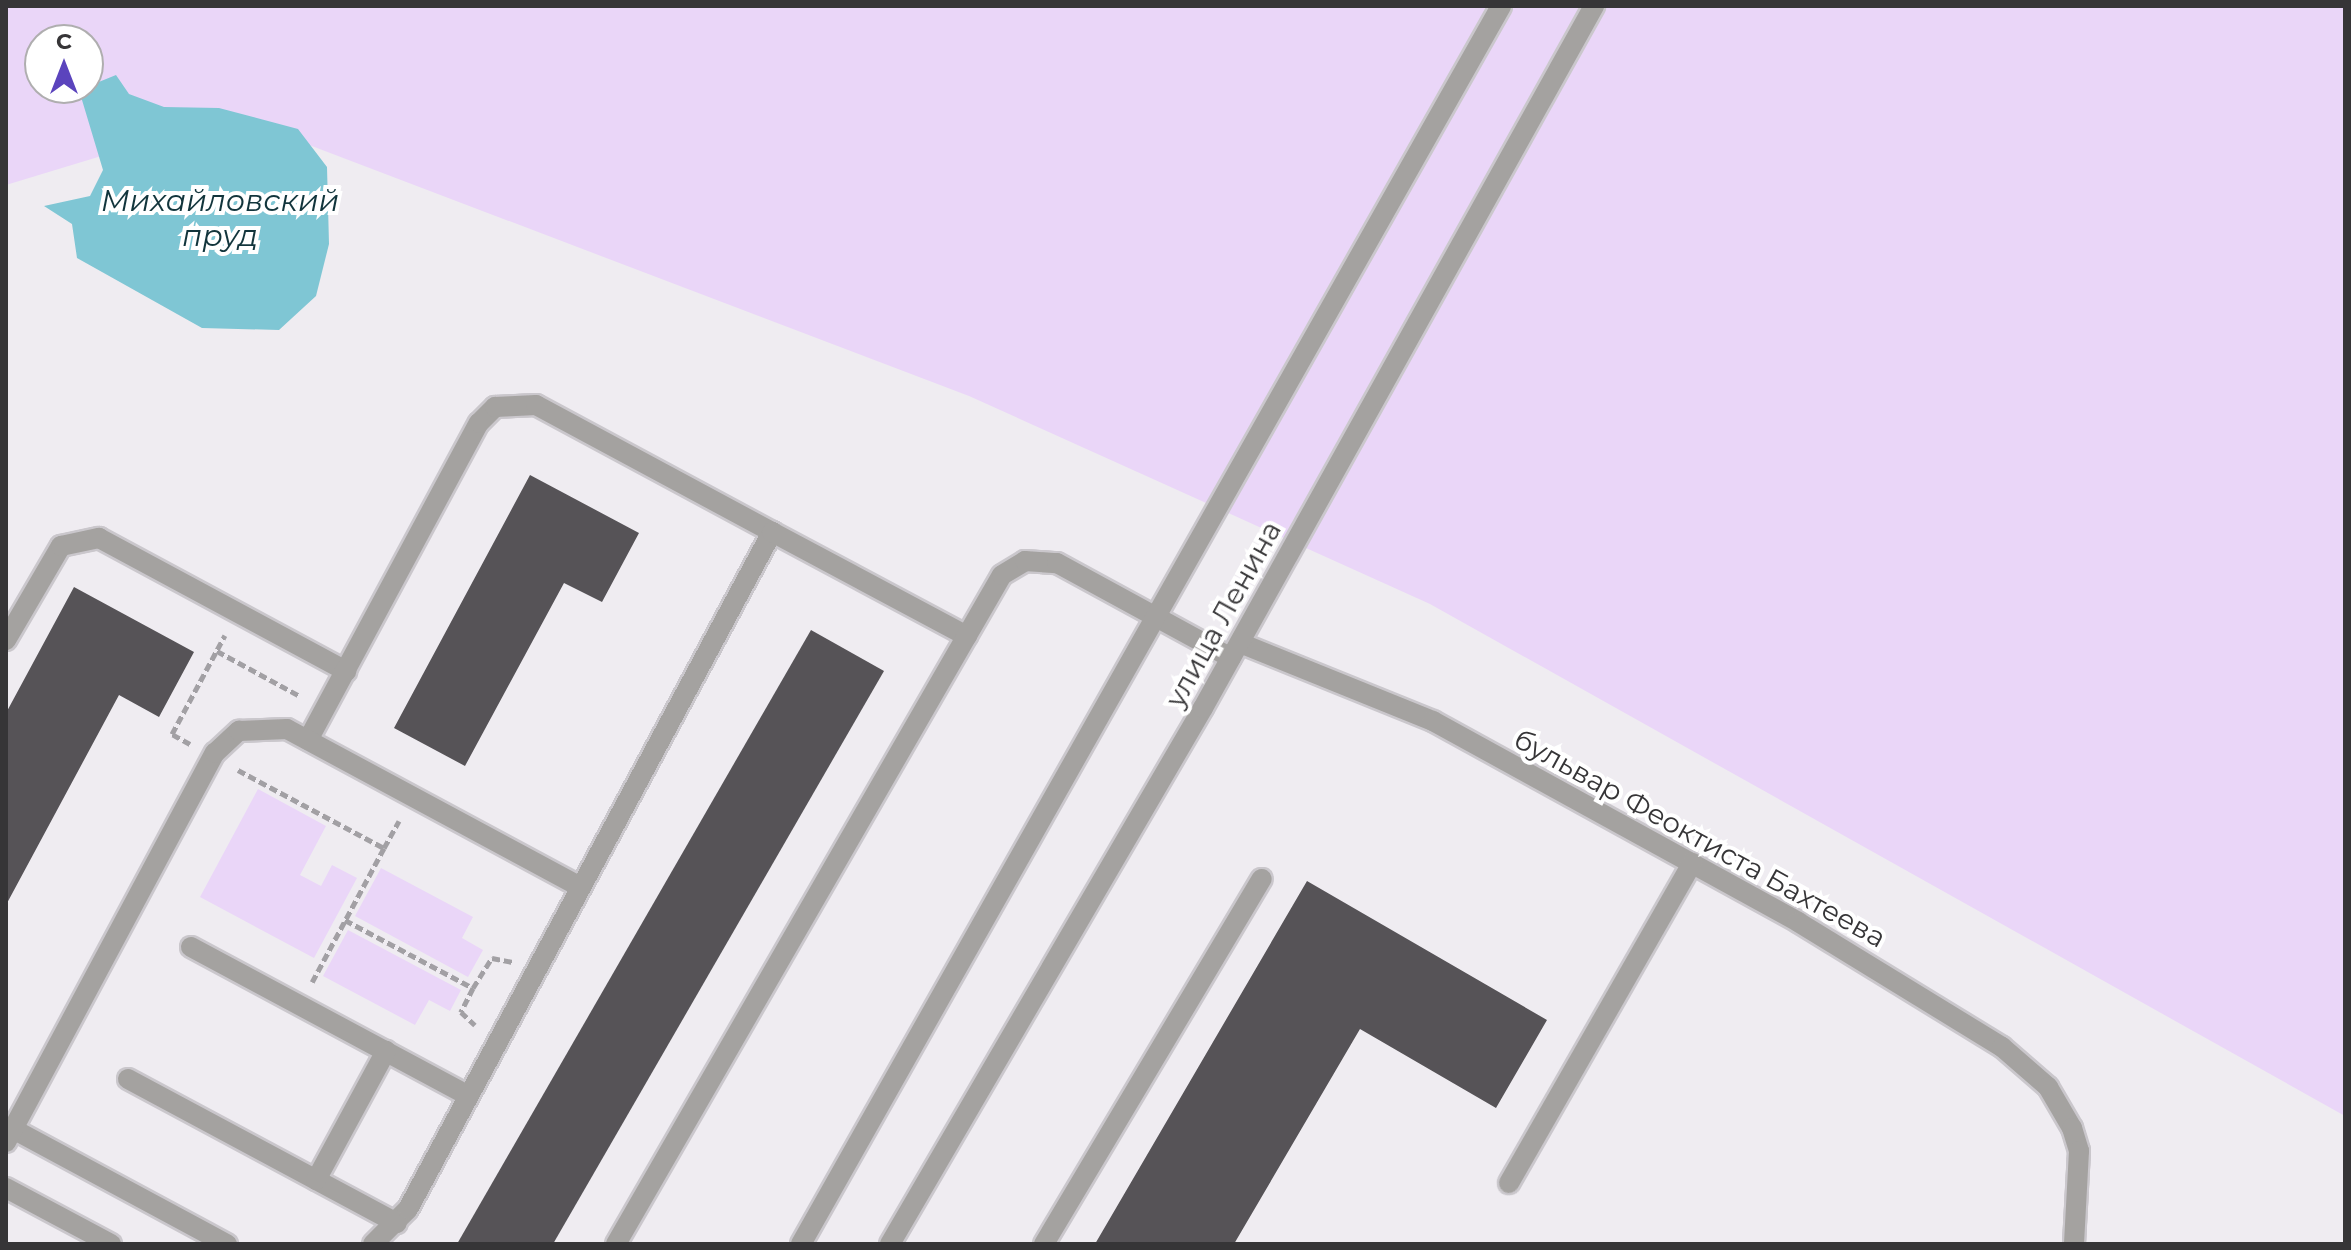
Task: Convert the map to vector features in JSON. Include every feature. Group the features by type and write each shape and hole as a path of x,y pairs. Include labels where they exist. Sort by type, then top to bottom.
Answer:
{"street":[{"name":"улица Ленина","path":"801,1244 1501,6"},
{"name":"улица Ленина","path":"890,1244 1236,650 1594,6"},
{"path":"308,740 479,423 510,402 536,405 967,636"},
{"path":"373,1244 397,1223 469,1096 772,532"},
{"path":"6,640 50,558 77,538 99,538 346,671"},
{"name":"бульвар Феоктиста Бахтеева","path":"616,1244 1002,575 1040,559 1157,617 1236,650 1433,721 1692,863 2028,1066 2063,1110 2079,1151 2074,1244"},
{"path":"227,1244 10,1136 213,757 225,741 254,727 287,729 581,887"},
{"path":"1509,1183 1692,863"},
{"path":"1044,1244 1262,879"},
{"path":"191,947 469,1096"},
{"path":"316,1180 386,1051"},
{"path":"128,1079 397,1223"},
{"path":"6,1188 111,1244"}],"path":[{"path":"237,613 172,734 384,848 300,1005"},
{"path":"217,651 325,710"},
{"path":"345,920 473,988"},
{"path":"499,1039 462,1017 473,988 497,956 535,973"}],"shaded area":[{"path":"6,6 2345,6 2345,1116 1430,604 969,396 233,116 6,185"},
{"path":"258,789 326,826 300,875 321,886 332,865 357,878 314,958 200,897"},
{"path":"381,868 473,917 462,938 483,950 468,977 355,916"},
{"path":"348,930 461,990 450,1011 429,1000 415,1025 323,976"}],"water":[{"name":"Михайловский пруд","path":"116,75 129,94 164,107 219,108 298,129 327,167 329,244 316,296 279,330 202,328 77,258 72,224 44,206 90,196 103,170 83,104 104,104 104,80"}],"building":[{"path":"530,475 639,533 602,602 564,583 465,766 394,728"},
{"path":"74,587 194,652 159,717 119,695 6,905 6,713"},
{"path":"811,630 884,671 553,1244 457,1244"},
{"path":"1307,881 1547,1020 1496,1108 1360,1029 1234,1244 1095,1244"}]}
